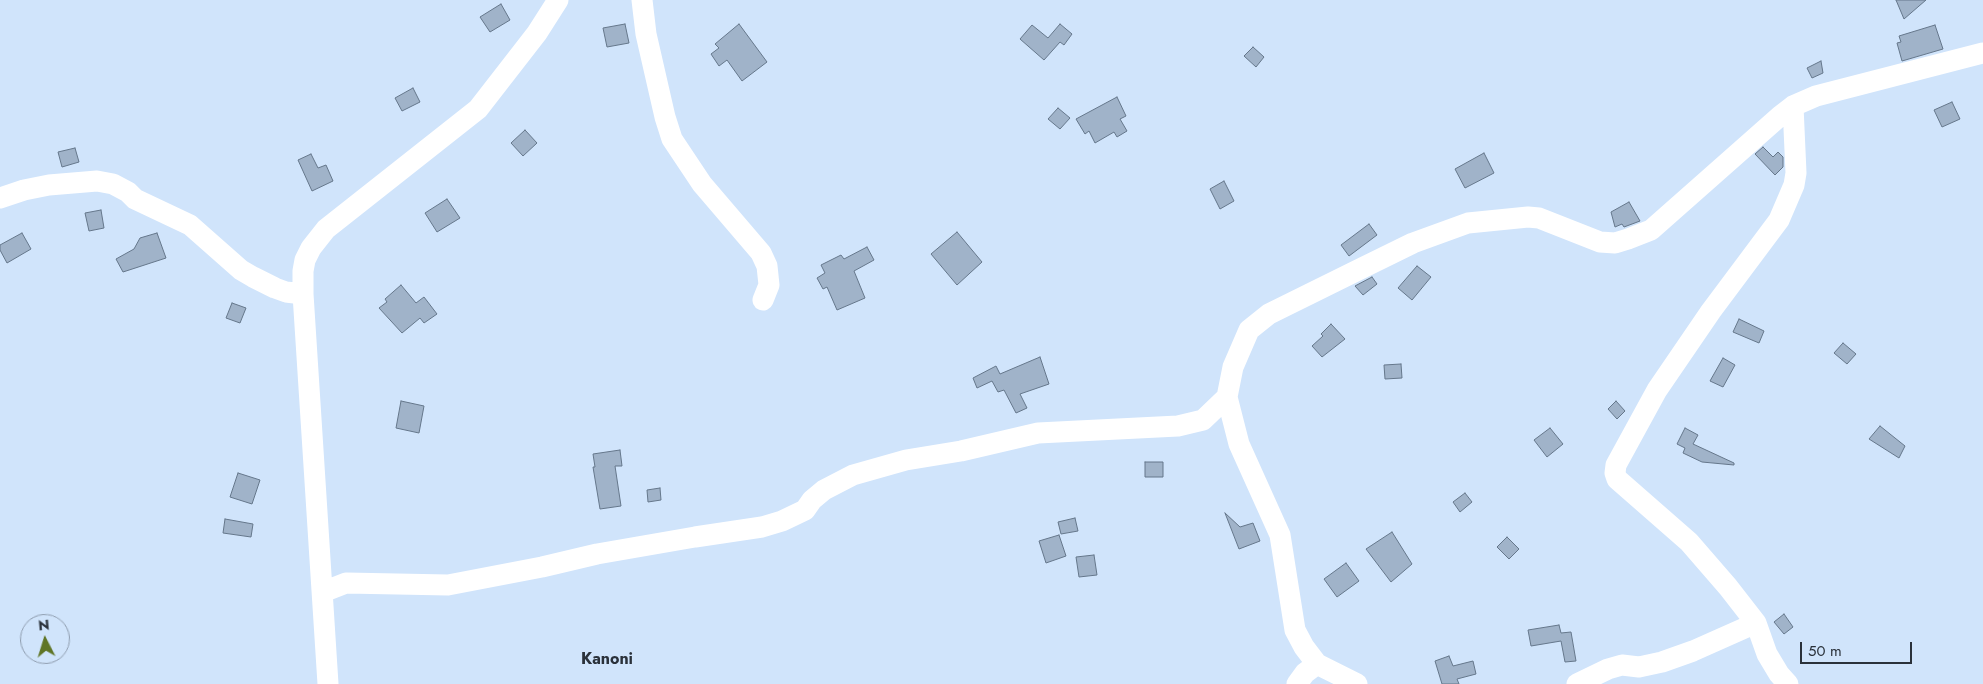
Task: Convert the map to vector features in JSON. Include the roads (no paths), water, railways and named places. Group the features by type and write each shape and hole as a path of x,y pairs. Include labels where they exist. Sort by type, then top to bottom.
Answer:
{"street":[{"path":"328,684 322,565 317,523 303,294 305,260 311,248 326,229 478,109 537,33 558,0"},
{"path":"642,0 646,34 665,117 672,139 702,184 761,253 767,266 769,285 764,300"},
{"path":"1357,684 1317,664 1304,647 1295,630 1280,535 1239,444 1226,397 1233,367 1249,330 1268,314 1413,243 1468,223 1528,217 1539,218 1600,242 1615,243 1651,230 1793,106 1816,96 1983,53"},
{"path":"1788,684 1779,674 1767,654 1756,623 1689,542 1617,479 1615,473 1616,465 1657,390 1711,312 1779,220 1794,186 1796,173 1793,106"},
{"path":"0,198 24,190 49,185 97,181 113,184 128,192 135,199 190,225 241,270 253,277 286,292 303,294"},
{"path":"323,592 346,583 448,585 542,568 607,553 762,527 782,521 805,510 812,500 824,490 853,475 906,460 961,451 1038,433 1178,426 1203,420 1226,397"},
{"path":"322,565 346,583"},
{"path":"1577,684 1608,669 1622,666 1639,667 1662,662 1693,651 1756,623"},
{"path":"1297,684 1305,673 1317,664"}],"district":[{"name":"Kanoni","path":"607,660"}]}
